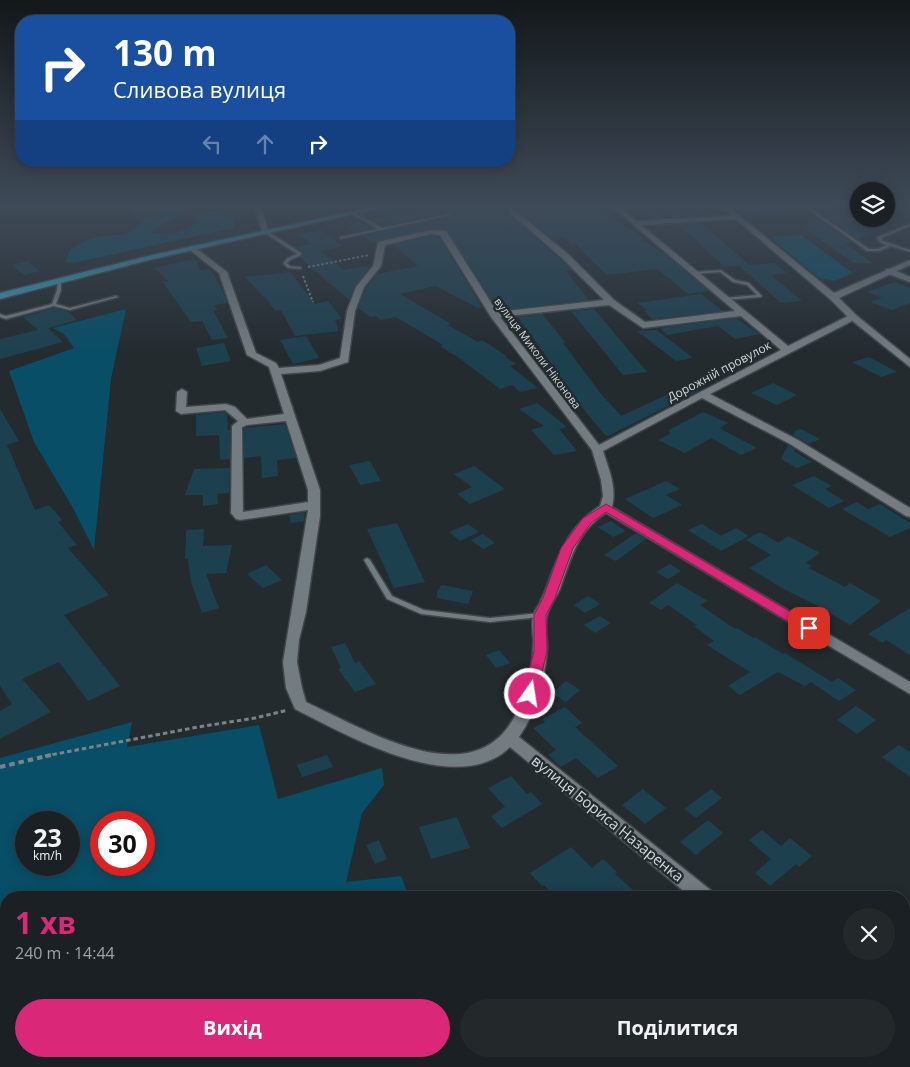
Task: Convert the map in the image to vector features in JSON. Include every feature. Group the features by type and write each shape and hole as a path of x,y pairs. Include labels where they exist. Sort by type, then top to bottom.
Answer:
{"main road":[{"path":"0,296 165,255"}],"street":[{"path":"201,255 223,272 252,355 273,365 314,490 315,505 290,662 294,688 300,705 384,745 414,756 437,760 461,760 484,755 500,746 510,738 522,718 540,651 540,615 549,598 567,548 587,521 606,508 910,688"},
{"path":"275,371 320,368 345,360 350,311 360,287 377,266 379,255"},
{"name":"вулиця Миколи Ніконова","path":"457,255 494,315 597,450 610,496 606,508"},
{"path":"565,255 611,302 643,325 743,313"},
{"path":"673,255 787,350"},
{"path":"782,255 910,364"},
{"path":"833,297 910,262"},
{"path":"889,272 910,280"},
{"path":"494,315 611,302"},
{"name":"Дорожній провулок","path":"597,450 853,317"},
{"path":"182,392 181,410 226,407 231,408 245,422"},
{"path":"702,394 794,442 910,513"},
{"path":"290,417 245,422 237,426 238,515 315,505"},
{"name":"вулиця Бориса Назаренка","path":"510,738 697,891"}],"lane":[{"path":"298,255 285,263 289,267 300,268"},
{"path":"695,273 721,271 734,282 748,284 760,296 726,299"},
{"path":"54,305 59,290 59,280"},
{"path":"0,314 6,318 54,305 70,309 116,296"},
{"path":"368,560 389,597 423,612 490,620 540,615"}],"path":[{"path":"313,302 300,268 366,255"},
{"path":"0,767 58,753 255,719 300,705"}],"shaded area":[{"path":"68,255 111,255 73,263 66,262"},
{"path":"791,255 828,255 853,273 835,281 819,278"},
{"path":"126,309 111,379 94,550 73,508 34,442 9,371 74,348 64,334 53,328"},
{"path":"132,722 127,747 259,725 278,799 382,768 384,785 362,813 346,882 401,876 407,891 0,891 0,758"}],"building":[{"path":"302,255 325,255 344,270 366,266 369,268 355,286 349,300 300,258"},
{"path":"405,255 450,255 482,307 478,308 436,286 400,294 451,324 448,325 478,342 482,340 507,356 505,357 516,364 510,366 538,388 520,392 512,385 500,389 440,346 443,345 396,317 381,320 376,316 370,317 358,308 366,288 377,274 418,266"},
{"path":"463,255 555,255 572,270 566,271 589,300 498,310"},
{"path":"586,255 666,255 709,291 688,294 657,269 607,275"},
{"path":"711,255 738,255 749,265 774,263 787,273 771,275 802,301 781,303 739,266 724,267"},
{"path":"842,255 861,255 872,263 853,263"},
{"path":"190,260 197,261 200,271 209,269 226,298 227,303 214,305 217,310 213,310 228,338 212,340 202,321 191,322 162,281 169,281 154,268"},
{"path":"27,261 40,271 24,275 12,265"},
{"path":"290,272 315,304 328,301 342,319 335,320 339,331 295,336 281,310 275,311 245,277"},
{"path":"894,282 910,288 910,303 892,310 870,302 882,298 867,292"},
{"path":"701,294 723,311 652,319 644,311 647,311 638,303"},
{"path":"55,308 67,311 77,320 48,328 63,342 0,359 0,339 38,330 23,317"},
{"path":"594,309 647,372 623,375 571,311"},
{"path":"542,314 565,342 563,343 601,394 621,416 673,392 700,390 608,436 604,434 585,411 518,317"},
{"path":"736,318 759,334 735,339 718,326 667,335 660,328"},
{"path":"657,330 693,358 676,361 637,331"},
{"path":"306,336 319,358 293,364 280,340"},
{"path":"224,343 231,361 202,366 196,348"},
{"path":"869,357 897,372 881,377 852,362"},
{"path":"773,383 797,395 777,405 751,393"},
{"path":"537,403 567,427 559,429 577,451 554,455 531,430 544,426 519,409"},
{"path":"0,409 19,441 7,445 35,510 49,505 62,520 58,522 77,545 68,548 109,595 64,615 120,686 88,701 59,662 22,679 51,712 0,739 0,711 12,704 0,686"},
{"path":"224,412 227,414 228,430 230,430 230,459 220,460 219,435 196,436 196,415"},
{"path":"703,412 728,423 719,428 757,448 741,455 711,438 685,453 658,440 670,434 669,430"},
{"path":"285,424 296,458 277,460 278,476 262,478 261,456 244,458 244,428"},
{"path":"801,429 820,439 809,444 793,435 796,430"},
{"path":"788,445 796,450 793,451 812,462 797,468 781,459"},
{"path":"370,461 381,481 360,485 349,465"},
{"path":"474,466 505,489 470,504 457,494 472,487 454,474"},
{"path":"230,468 229,493 217,494 218,504 203,506 203,495 185,495 194,469"},
{"path":"814,476 832,486 825,489 844,501 829,508 792,485"},
{"path":"666,481 680,489 666,495 682,505 653,518 625,499"},
{"path":"857,502 868,509 880,504 910,523 910,528 890,537 842,509"},
{"path":"305,512 304,521 291,523 289,515"},
{"path":"611,521 626,531 613,537 598,527"},
{"path":"397,523 425,582 394,588 367,529"},
{"path":"468,524 479,532 460,541 449,532"},
{"path":"702,524 721,536 736,528 749,536 721,551 688,530"},
{"path":"204,529 203,546 232,545 226,573 206,574 219,608 202,613 191,582 188,559 185,559 186,530"},
{"path":"760,532 778,543 788,536 820,553 806,563 812,566 809,568 845,587 850,583 881,601 850,625 784,589 749,568 771,555 746,540"},
{"path":"636,533 646,539 616,561 604,555"},
{"path":"483,534 495,543 483,549 471,540"},
{"path":"670,564 681,571 668,579 656,572"},
{"path":"266,565 282,580 263,588 247,574"},
{"path":"677,583 708,601 700,605 735,629 737,628 753,638 755,637 783,654 785,653 832,682 838,678 856,690 839,701 811,682 805,686 778,672 740,695 728,686 750,672 707,645 714,641 694,626 697,625 668,605 661,610 649,603"},
{"path":"441,585 473,591 468,604 437,598 437,592"},
{"path":"588,596 600,604 585,613 574,605"},
{"path":"910,608 910,655 886,640 883,643 868,634"},
{"path":"600,616 611,623 595,633 584,625"},
{"path":"345,643 355,663 359,661 376,684 355,692 338,669 341,668 331,647"},
{"path":"499,650 510,663 496,668 486,655"},
{"path":"566,681 580,690 566,702 552,693"},
{"path":"856,706 876,720 857,734 837,720"},
{"path":"565,707 582,723 575,727 618,766 598,778 576,758 561,767 548,755 556,750 533,728 545,722 542,719"},
{"path":"899,745 910,752 910,777 882,757"},
{"path":"327,755 333,767 302,777 297,765"},
{"path":"511,776 527,794 531,792 542,804 502,828 491,816 505,807 488,788"},
{"path":"643,789 666,808 645,824 622,805"},
{"path":"711,789 722,798 696,818 684,809"},
{"path":"457,817 470,848 431,859 419,827"},
{"path":"708,820 723,833 696,855 680,842"},
{"path":"762,830 781,846 790,838 812,856 799,867 796,864 770,886 755,873 771,859 749,840"},
{"path":"379,840 387,859 375,864 366,845"},
{"path":"571,847 592,868 603,859 617,872 615,874 634,891 550,891 544,885 542,886 530,873"}],"route":[{"path":"530,694 540,651 540,615 549,598 567,548 587,521 606,508 809,628"}]}
